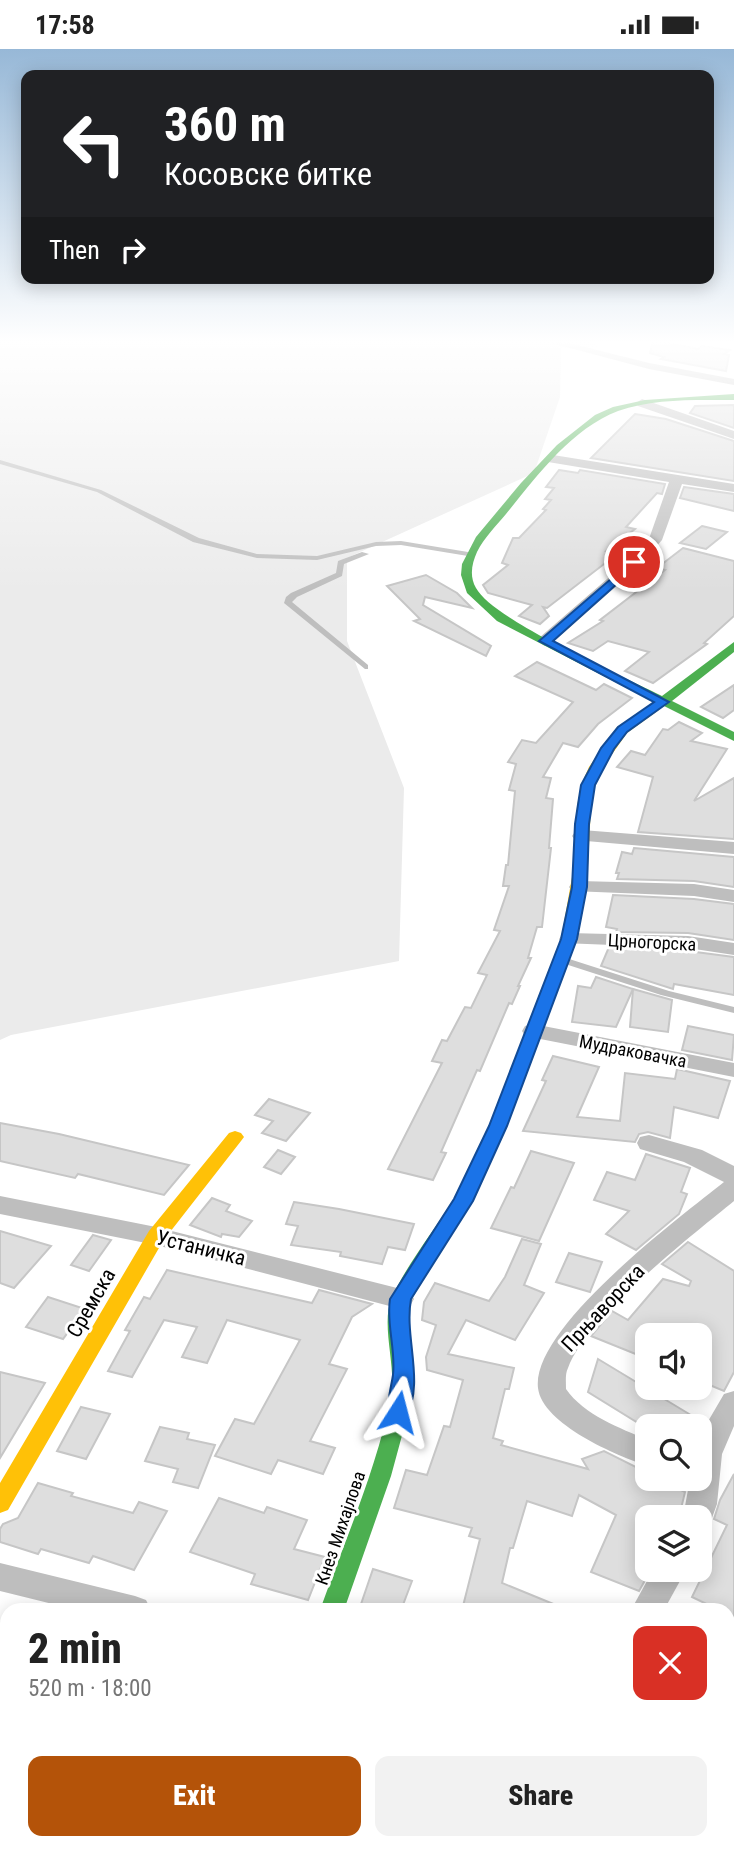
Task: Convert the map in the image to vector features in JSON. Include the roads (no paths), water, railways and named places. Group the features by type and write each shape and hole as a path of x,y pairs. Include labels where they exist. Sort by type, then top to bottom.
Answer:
{"street":[{"path":"589,423 580,428 468,554 462,569 466,585 480,603 501,619 734,737"},
{"path":"700,423 734,435"},
{"path":"553,459 734,488"},
{"path":"545,641 634,562 657,537 677,478"},
{"path":"401,1299 463,1201 498,1126 569,939 579,887 588,785 602,757 622,730 663,702 734,646"},
{"path":"582,836 734,848"},
{"path":"579,887 694,890 734,896"},
{"name":"Црногорска","path":"569,939 688,942 734,949"},
{"name":"Мудраковачка","path":"533,1031 734,1070"},
{"name":"Сремска","path":"0,1503 156,1236 235,1137"},
{"path":"649,1143 682,1150 708,1160 734,1177"},
{"name":"Прњаворска","path":"635,1448 596,1429 564,1409 552,1392 548,1379 556,1358 575,1330 618,1286 734,1187"},
{"name":"Устаничка","path":"0,1205 156,1236 401,1299"},
{"name":"Кнез Михајлова","path":"334,1603 387,1450 403,1393 404,1350 398,1312 401,1299"},
{"path":"712,1442 734,1402"},
{"path":"0,1577 106,1603"},
{"path":"651,1603 663,1582"}],"lane":[{"path":"0,462 99,491 196,540 257,557 317,558 376,544 401,543 428,545 468,554"},
{"path":"365,667 288,603 289,599 340,575 341,563 401,543"},
{"path":"561,959 665,993 734,1010"}]}
